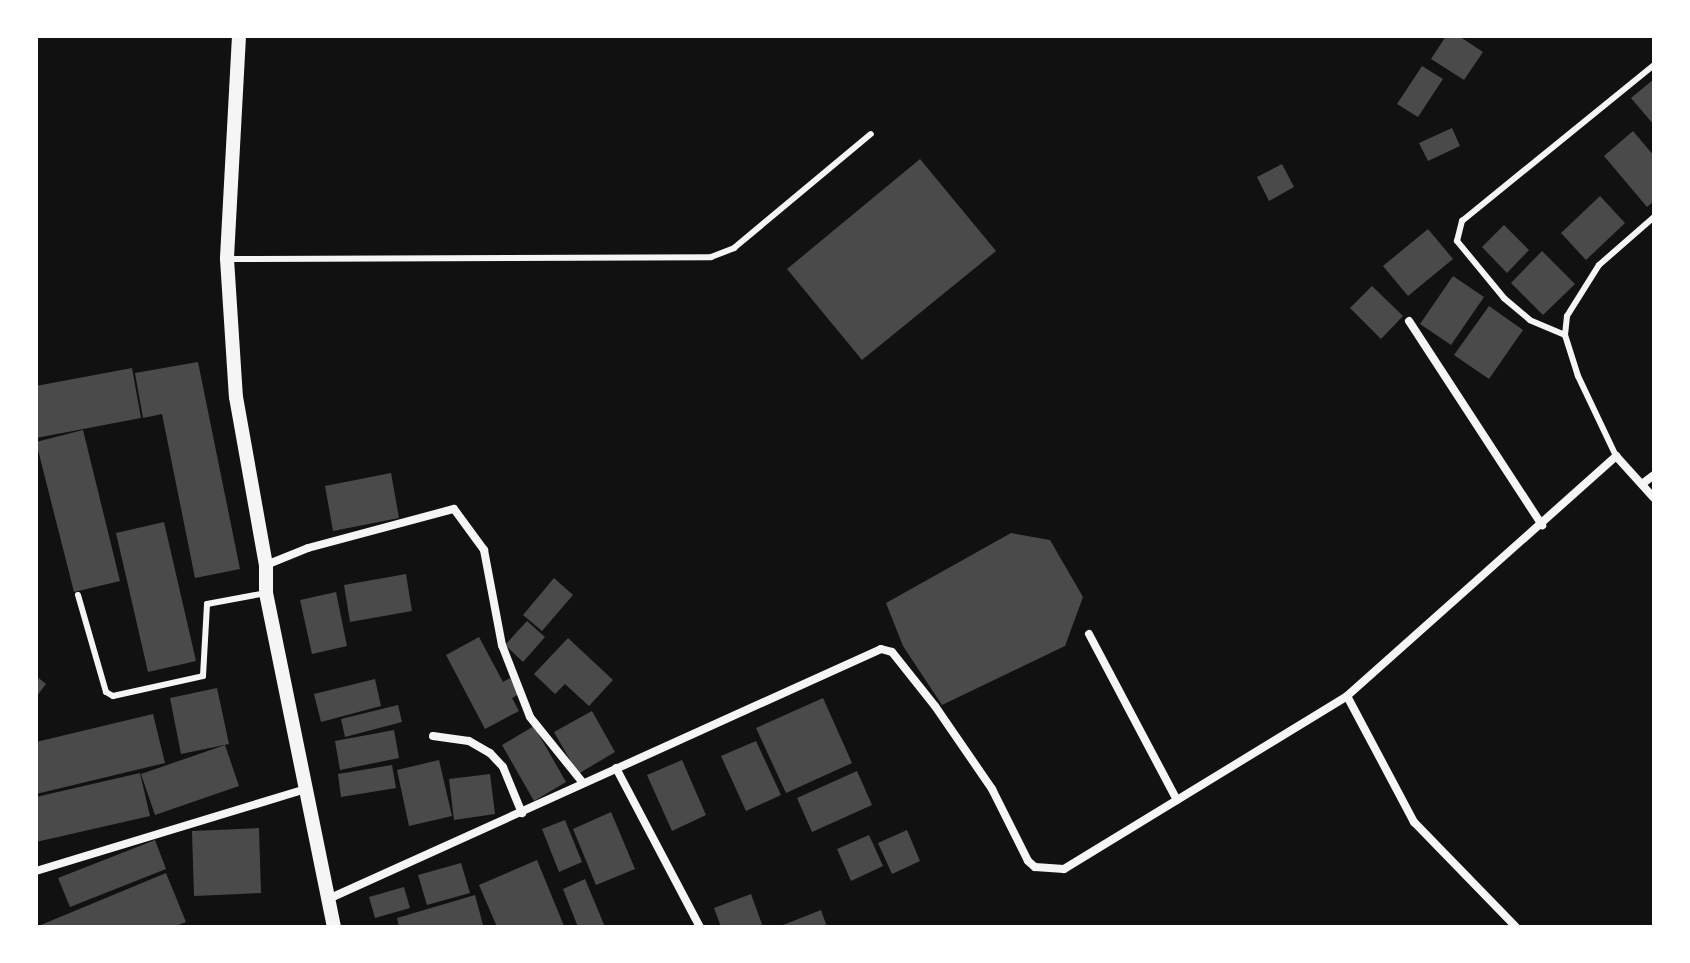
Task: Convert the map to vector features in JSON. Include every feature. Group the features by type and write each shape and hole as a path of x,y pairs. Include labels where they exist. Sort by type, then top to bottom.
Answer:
{"street":[{"path":"239,36 227,259 236,397 266,565 266,593 325,900 334,927"},
{"path":"1409,321 1542,525"},
{"path":"325,900 881,649 892,652 935,706 992,789 1035,867 1064,869 1347,696 1616,456 1654,498"},
{"path":"1642,484 1654,475"},
{"path":"266,565 308,548 455,511 484,550 502,645 530,717 583,783"},
{"path":"1089,634 1177,800"},
{"path":"1347,696 1414,822 1516,927"},
{"path":"433,736 469,741 490,753 503,767 522,813"},
{"path":"616,768 700,927"},
{"path":"36,871 306,789"}],"lane":[{"path":"1565,335 1530,320 1504,298 1457,241 1462,221 1654,65"},
{"path":"227,259 711,257 734,248 871,134"},
{"path":"1616,456 1578,376 1565,335 1567,316 1580,288 1599,265 1654,217"},
{"path":"78,595 106,692 113,696 203,676 207,604 266,593"}],"building":[{"path":"1446,36 1459,36 1483,52 1464,80 1431,59"},
{"path":"1422,66 1443,79 1418,117 1397,104"},
{"path":"1654,79 1654,125 1631,98"},
{"path":"1452,128 1460,146 1428,161 1419,143"},
{"path":"1633,131 1654,156 1654,201 1647,207 1604,156"},
{"path":"920,159 996,251 862,360 787,269"},
{"path":"1282,164 1294,187 1269,201 1257,177"},
{"path":"1600,196 1625,223 1586,260 1561,233"},
{"path":"1504,225 1529,250 1507,273 1482,247"},
{"path":"1428,229 1453,259 1408,296 1383,266"},
{"path":"1542,251 1575,284 1543,315 1511,283"},
{"path":"1453,276 1484,297 1451,345 1420,324"},
{"path":"1372,286 1403,316 1381,339 1350,308"},
{"path":"1489,306 1523,330 1489,379 1454,355"},
{"path":"198,362 240,569 195,578 162,414 143,418 135,373"},
{"path":"132,368 141,418 36,438 36,386"},
{"path":"83,430 120,581 74,592 36,442"},
{"path":"391,473 399,518 333,531 325,486"},
{"path":"164,522 196,661 148,672 116,533"},
{"path":"1011,533 1050,540 1083,597 1065,646 942,705 903,646 886,603"},
{"path":"406,574 412,611 350,622 344,585"},
{"path":"554,578 573,595 542,631 523,615"},
{"path":"336,592 347,646 312,654 300,600"},
{"path":"527,621 545,637 523,662 505,645"},
{"path":"479,637 503,682 510,678 519,694 512,698 519,711 485,729 446,655"},
{"path":"568,638 613,680 589,706 565,684 555,694 534,674"},
{"path":"36,676 46,684 36,697"},
{"path":"375,679 381,706 321,722 314,694"},
{"path":"217,688 229,744 181,754 170,698"},
{"path":"823,698 852,763 786,793 756,728"},
{"path":"398,705 402,722 345,737 341,719"},
{"path":"592,711 615,752 578,774 554,732"},
{"path":"153,714 165,763 36,794 36,742"},
{"path":"534,726 566,782 534,801 502,745"},
{"path":"394,730 399,758 340,770 335,741"},
{"path":"756,741 781,795 746,811 721,756"},
{"path":"225,745 239,786 155,815 141,774"},
{"path":"439,760 452,816 409,826 397,770"},
{"path":"682,760 706,815 672,831 647,775"},
{"path":"392,765 396,788 341,797 338,774"},
{"path":"857,771 872,805 812,832 797,798"},
{"path":"140,773 150,816 36,842 36,797"},
{"path":"490,774 495,814 454,820 449,779"},
{"path":"611,812 635,869 596,885 573,829"},
{"path":"565,820 582,862 559,872 542,829"},
{"path":"259,828 261,893 194,896 192,831"},
{"path":"907,830 920,861 892,874 878,843"},
{"path":"869,835 883,866 851,881 837,849"},
{"path":"155,840 166,869 70,907 58,878"},
{"path":"537,860 564,926 497,927 479,885"},
{"path":"461,863 470,893 427,905 418,875"},
{"path":"166,873 186,922 173,927 36,927"},
{"path":"585,879 605,927 578,927 563,889"},
{"path":"404,887 410,908 375,918 369,897"},
{"path":"751,894 763,927 721,927 714,908"},
{"path":"475,895 483,925 399,927 397,918"},
{"path":"821,910 827,927 778,927"}]}
